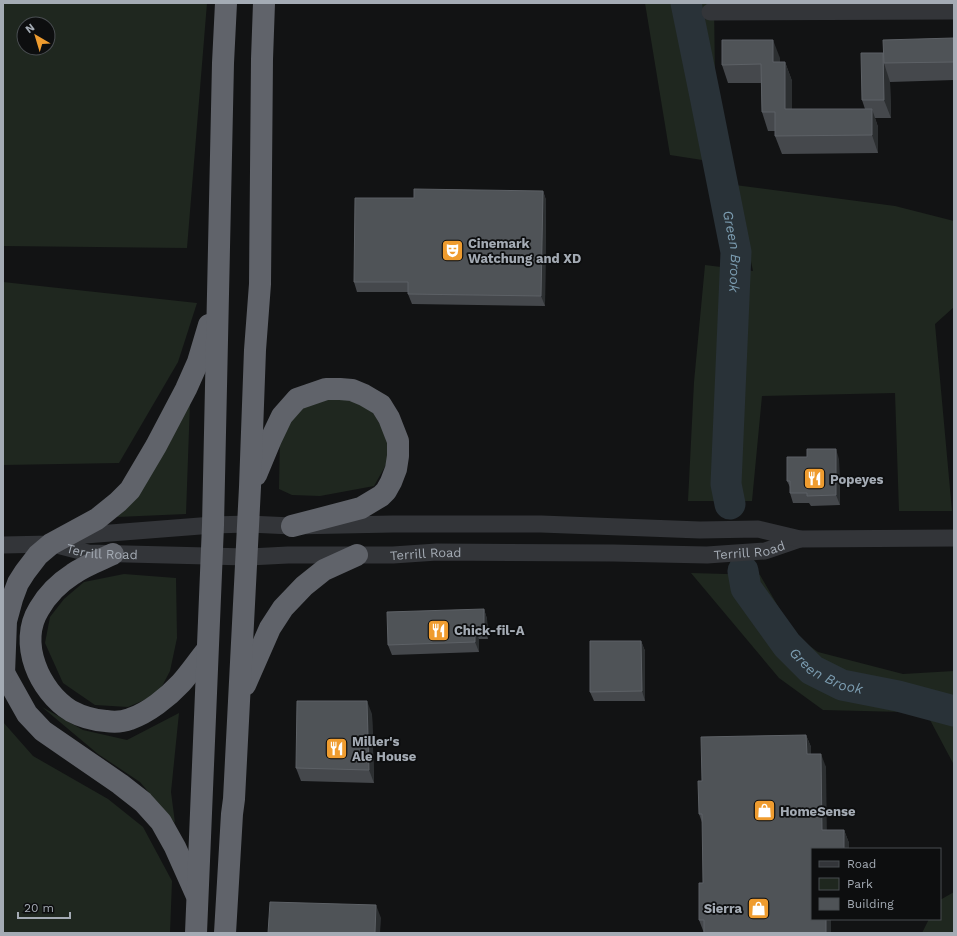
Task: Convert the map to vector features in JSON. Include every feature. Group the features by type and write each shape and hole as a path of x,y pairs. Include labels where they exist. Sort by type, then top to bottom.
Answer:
{"highway":[{"path":"196,933 212,525 223,63 226,3"},
{"path":"225,933 247,557 255,350 260,284 262,59 264,3"},
{"path":"197,899 175,847 161,822 143,802 120,784 43,732 27,714 4,672 6,621 18,583 38,554 50,544 97,519 130,490 156,446 186,389 198,362 217,299"},
{"path":"250,487 282,416 297,399 326,390 340,389 352,390 381,405 389,418 398,442 396,469 386,491 381,496 361,508 292,526"},
{"path":"113,554 73,574 60,584 48,596 38,610 33,622 30,638 31,653 40,676 57,700 72,711 91,720 113,722 128,720 146,712 181,684 207,650"},
{"path":"239,699 270,628 283,608 304,586 324,570 357,555"}],"street":[{"path":"710,12 954,11"},
{"name":"Terrill Road","path":"3,545 50,544 85,535 212,525 248,524 292,526 541,524 700,530 758,529 800,539 954,538"},
{"name":"Terrill Road","path":"50,544 88,553 247,557 288,555 393,555 437,552 707,555 765,551 800,539"}],"green space":[{"path":"3,3 207,3 187,248 3,246"},
{"path":"645,3 714,3 715,80 728,164 670,155"},
{"path":"735,185 895,206 954,221 954,307 935,324 952,511 899,511 895,393 762,396 752,501 688,501 694,382 705,265 753,271"},
{"path":"3,282 197,303 178,362 119,463 3,465"},
{"path":"334,396 355,400 372,411 387,436 387,463 374,486 320,496 292,495 279,489 280,436 291,416 312,401"},
{"path":"190,402 186,514 117,517 152,472"},
{"path":"691,573 760,575 796,636 818,652 903,674 954,671 954,765 929,718 903,712 823,710 779,678"},
{"path":"124,574 176,578 177,638 170,671 158,694 128,707 95,705 63,683 45,643 50,617 64,599 84,582"},
{"path":"42,707 83,730 127,740 179,713 171,792 175,823 140,782 98,754"},
{"path":"3,722 33,756 108,799 143,827 172,881 170,933 3,933"},
{"path":"954,892 954,933 922,933 928,920 941,920 941,899"}],"building":[{"path":"954,38 954,62 884,63 883,40"},
{"path":"722,40 773,40 773,62 785,62 785,109 872,109 872,135 775,136 775,112 762,112 761,64 722,65"},
{"path":"861,53 883,53 884,100 862,100"},
{"name":"Cinemark Watchung and XD","path":"414,189 543,191 541,296 408,294 408,282 354,282 355,198 414,198"},
{"name":"Popeyes","path":"807,449 836,449 836,495 807,496 807,493 790,493 790,481 787,481 787,457 807,457"},
{"name":"Chick-fil-A","path":"484,609 484,629 475,629 475,642 388,645 387,612"},
{"path":"590,641 641,641 642,691 590,692"},
{"name":"Miller's Ale House","path":"297,701 367,701 369,770 296,768"},
{"path":"806,735 807,754 821,754 822,830 844,830 844,848 811,848 811,920 826,920 826,933 704,933 704,920 699,920 699,883 703,883 702,814 699,814 698,781 702,781 701,737"},
{"path":"270,902 376,905 375,933 268,933"}],"waterway":[{"name":"Green Brook","path":"686,3 736,252 726,484 730,504"},
{"name":"Green Brook","path":"743,571 746,588 787,645 812,670 842,685 898,696 954,711"}],"place":[{"name":"Cinemark Watchung and XD","path":"452,250"},
{"name":"Popeyes","path":"815,479"},
{"name":"Chick-fil-A","path":"439,630"},
{"name":"Miller's Ale House","path":"337,748"},
{"name":"HomeSense","path":"765,811"},
{"name":"Sierra","path":"758,908"}]}
